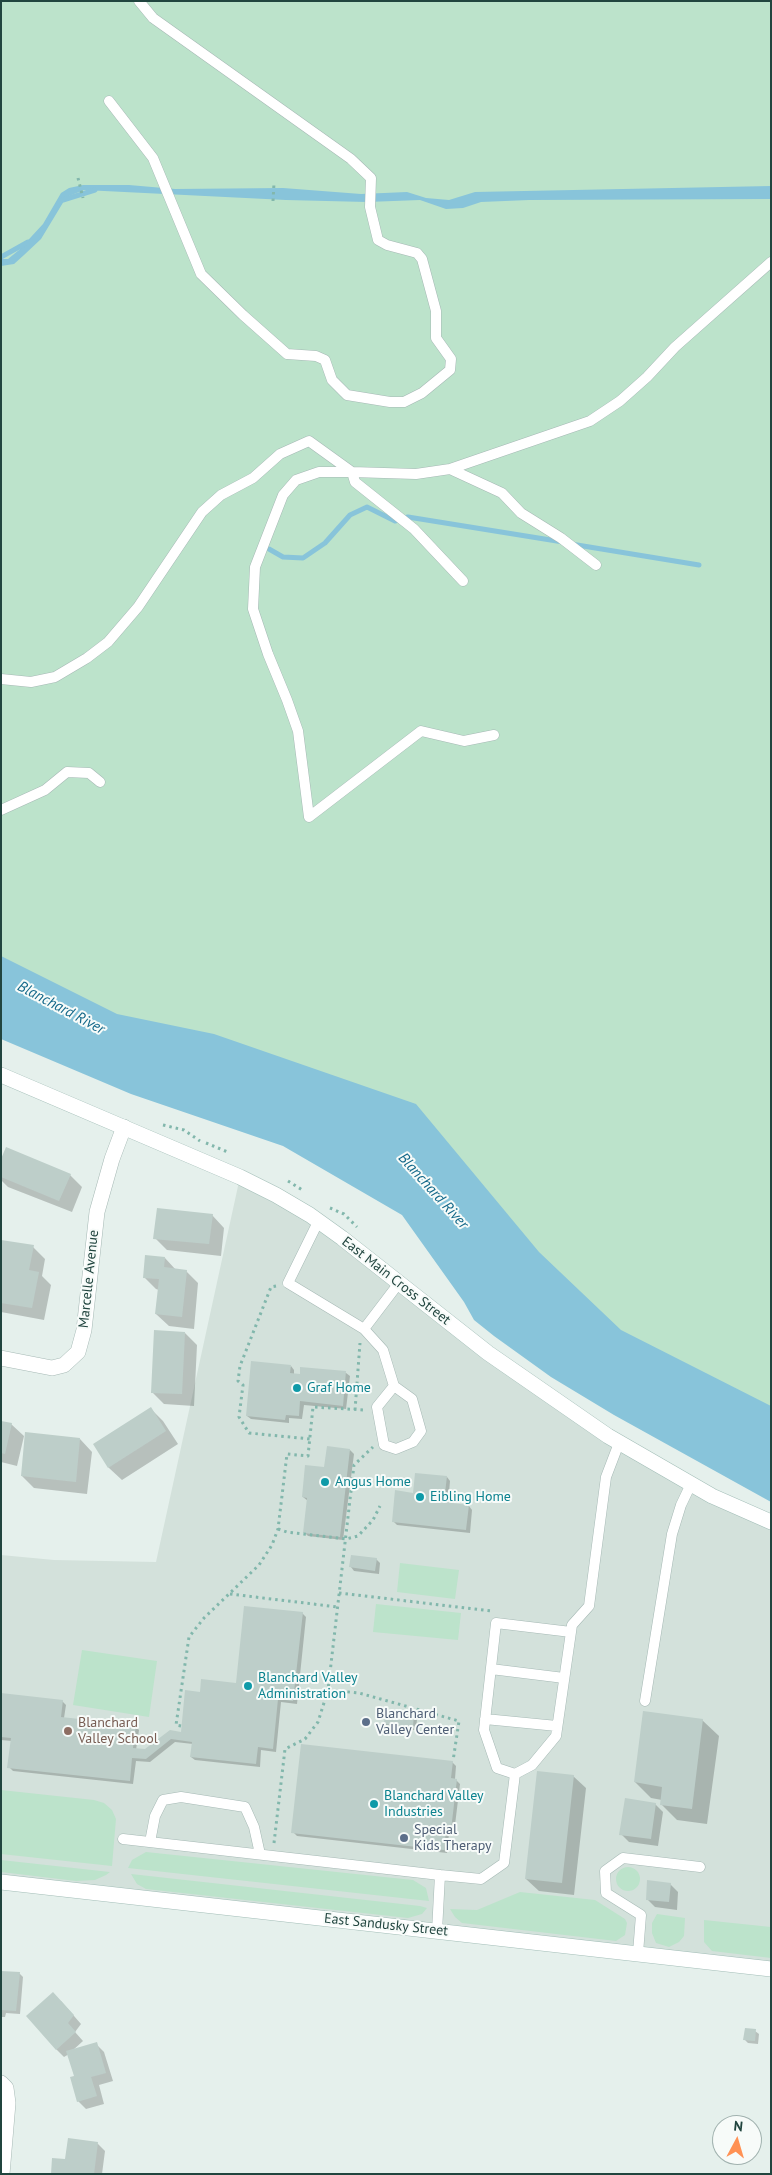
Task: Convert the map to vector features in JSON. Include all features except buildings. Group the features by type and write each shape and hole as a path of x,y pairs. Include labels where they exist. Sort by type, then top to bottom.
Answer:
{"main road":[{"name":"East Main Cross Street","path":"1,1075 240,1177 276,1195 318,1222 496,1358 620,1443 691,1484 771,1522"},
{"name":"Marcelle Avenue","path":"1,1358 52,1368 64,1365 78,1352 84,1330 97,1212 112,1159 124,1127"},
{"name":"East Sandusky Street","path":"1,1882 771,1969"},
{"path":"2,2174 8,2103 3,2085"}],"lane":[{"path":"109,101 153,158 201,274 287,354 316,356 325,360 332,380 347,395 390,402 404,402 422,393 450,370 451,360 436,338 436,311 422,259 417,253 387,245 378,240 370,207 371,178 351,160 153,18 139,1"},
{"path":"494,735 464,741 421,731 309,817 298,731 268,654 254,609 255,567 283,495 296,480 319,472 416,474 450,469 590,421 620,401 647,377 675,347 771,262"},
{"path":"1,679 30,682 55,677 87,658 108,642 138,607 166,569 202,512 221,495 253,478 280,454 309,441 352,472 355,482 414,529 463,580"},
{"path":"450,469 502,493 521,514 561,538 581,555 596,564"},
{"path":"1,810 44,790 67,772 89,773 100,782"},
{"path":"318,1222 288,1283 364,1329 384,1350 394,1386 412,1399 421,1431 413,1442 396,1449 384,1445 378,1411 378,1407 394,1386"},
{"path":"364,1329 399,1283"},
{"path":"571,1632 496,1623 484,1730 497,1768 515,1774 532,1766 556,1736 557,1726 564,1678 571,1632 572,1625 589,1606 606,1477 620,1443"},
{"path":"646,1701 672,1534 681,1505 691,1484"},
{"path":"491,1669 564,1678"},
{"path":"485,1719 557,1726"},
{"path":"123,1839 480,1879 504,1863 515,1774"},
{"path":"150,1842 155,1816 163,1800 181,1797 245,1807 254,1827 260,1854"},
{"path":"638,1953 641,1915 606,1893 605,1871 623,1858 700,1867"},
{"path":"437,1931 440,1875"}],"path":[{"path":"78,178 82,198"},
{"path":"273,201 274,183"},
{"path":"288,1283 271,1287 240,1366 238,1381 243,1385 240,1417 249,1433 310,1438"},
{"path":"355,1410 358,1351 364,1329"},
{"path":"181,1726 176,1725 189,1637 204,1618 259,1565 272,1545 278,1529 287,1454 308,1456 313,1407 378,1411"},
{"path":"273,1856 285,1749 305,1739 318,1722 328,1690 354,1466 382,1438"},
{"path":"278,1529 287,1532 346,1539 358,1536 374,1520 380,1506"},
{"path":"339,1593 492,1610 496,1623"},
{"path":"230,1594 338,1607"},
{"path":"328,1690 359,1693 459,1721 453,1761"}],"shaded area":[{"name":"Blanchard Valley Center","path":"240,1177 276,1195 542,1392 771,1522 771,1969 1,1882 1,1555 54,1560 156,1562"}],"green space":[{"path":"1,1 771,1 771,1440 571,1344 395,1149 1,976"},
{"path":"400,1563 459,1570 455,1599 397,1592"},
{"path":"376,1604 461,1613 458,1640 373,1632"},
{"path":"82,1650 157,1661 149,1717 73,1705"},
{"path":"1,1790 94,1800 104,1803 112,1810 116,1819 112,1866 1,1854"},
{"path":"146,1852 413,1880 426,1888 429,1901 128,1868 132,1860"},
{"path":"1,1860 110,1872 95,1880 76,1881 1,1872"},
{"path":"628,1867 637,1870 640,1879 637,1888 628,1891 619,1888 616,1879 619,1870"},
{"path":"131,1874 427,1908 422,1914 408,1918 146,1889 137,1884"},
{"path":"520,1892 595,1900 625,1919 627,1923 625,1935 616,1941 462,1923 450,1909 477,1910"},
{"path":"657,1914 685,1918 684,1936 679,1942 669,1947 656,1943 652,1933 652,1923"},
{"path":"704,1920 771,1927 771,1958 712,1951 704,1942"}],"water":[{"path":"83,185 129,185 175,189 283,188 361,194 407,192 426,198 449,200 475,192 771,186 771,199 529,200 481,202 463,208 446,209 420,200 367,202 286,200 84,190 69,196 64,201 41,239 24,255 14,264 1,266 1,259 8,259 19,250 43,224 61,193 69,188"},
{"name":"Blanchard River","path":"1,956 117,1014 214,1034 416,1104 539,1252 621,1330 771,1406 771,1502 614,1415 551,1377 494,1336 474,1320 464,1302 402,1215 283,1146 131,1094 1,1039"}],"waterway":[{"path":"63,200 95,190"},
{"path":"1,257 28,242"},
{"path":"269,549 283,557 303,558 325,543 350,515 367,507 395,521 408,517 563,542"},
{"path":"571,544 699,565"}],"place":[{"name":"Graf Home","path":"297,1388"},
{"name":"Angus Home","path":"325,1482"},
{"name":"Eibling Home","path":"420,1497"},
{"name":"Blanchard Valley Administration","path":"248,1686"},
{"name":"Blanchard Valley Center","path":"366,1722"},
{"name":"Blanchard Valley School","path":"68,1731"},
{"name":"Blanchard Valley Industries","path":"374,1804"},
{"name":"Special Kids Therapy","path":"404,1838"}]}
